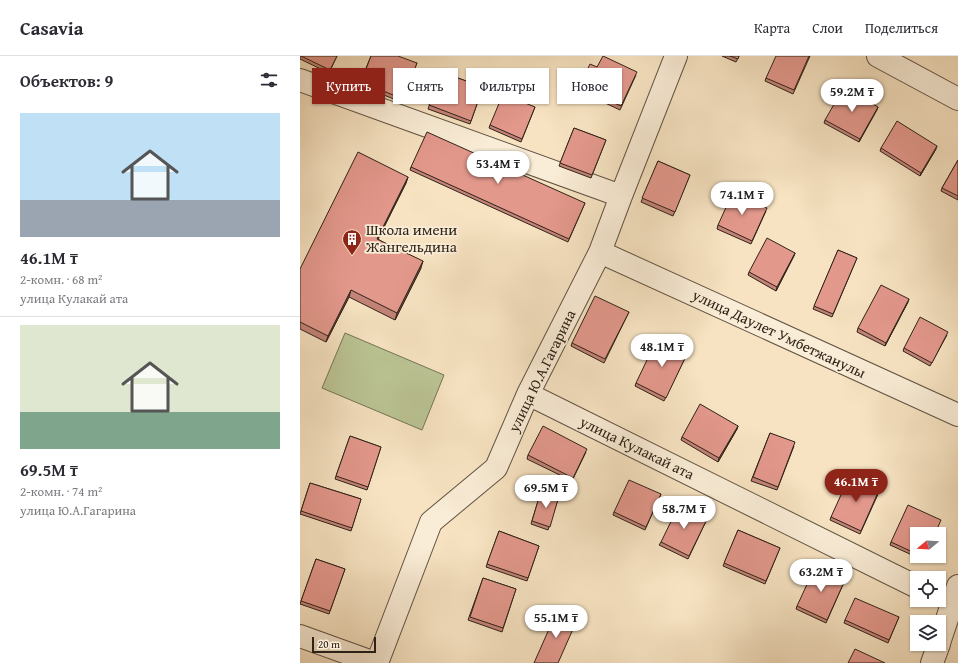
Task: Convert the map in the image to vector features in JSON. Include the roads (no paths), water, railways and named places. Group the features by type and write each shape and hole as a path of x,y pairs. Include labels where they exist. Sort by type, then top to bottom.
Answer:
{"street":[{"name":"улица Ю.А.Гагарина","path":"376,663 431,522 496,468 528,394 600,252 676,56"},
{"path":"878,56 958,99"},
{"path":"300,80 621,196"},
{"name":"улица Даулет Умбетжанулы","path":"600,252 958,415"},
{"name":"улица Кулакай ата","path":"528,394 910,584"},
{"path":"946,619 952,599"},
{"path":"300,636 376,663"},
{"path":"932,663 936,651"}],"place":[{"name":"Школа имени Жангельдина","path":"352,256"}]}
